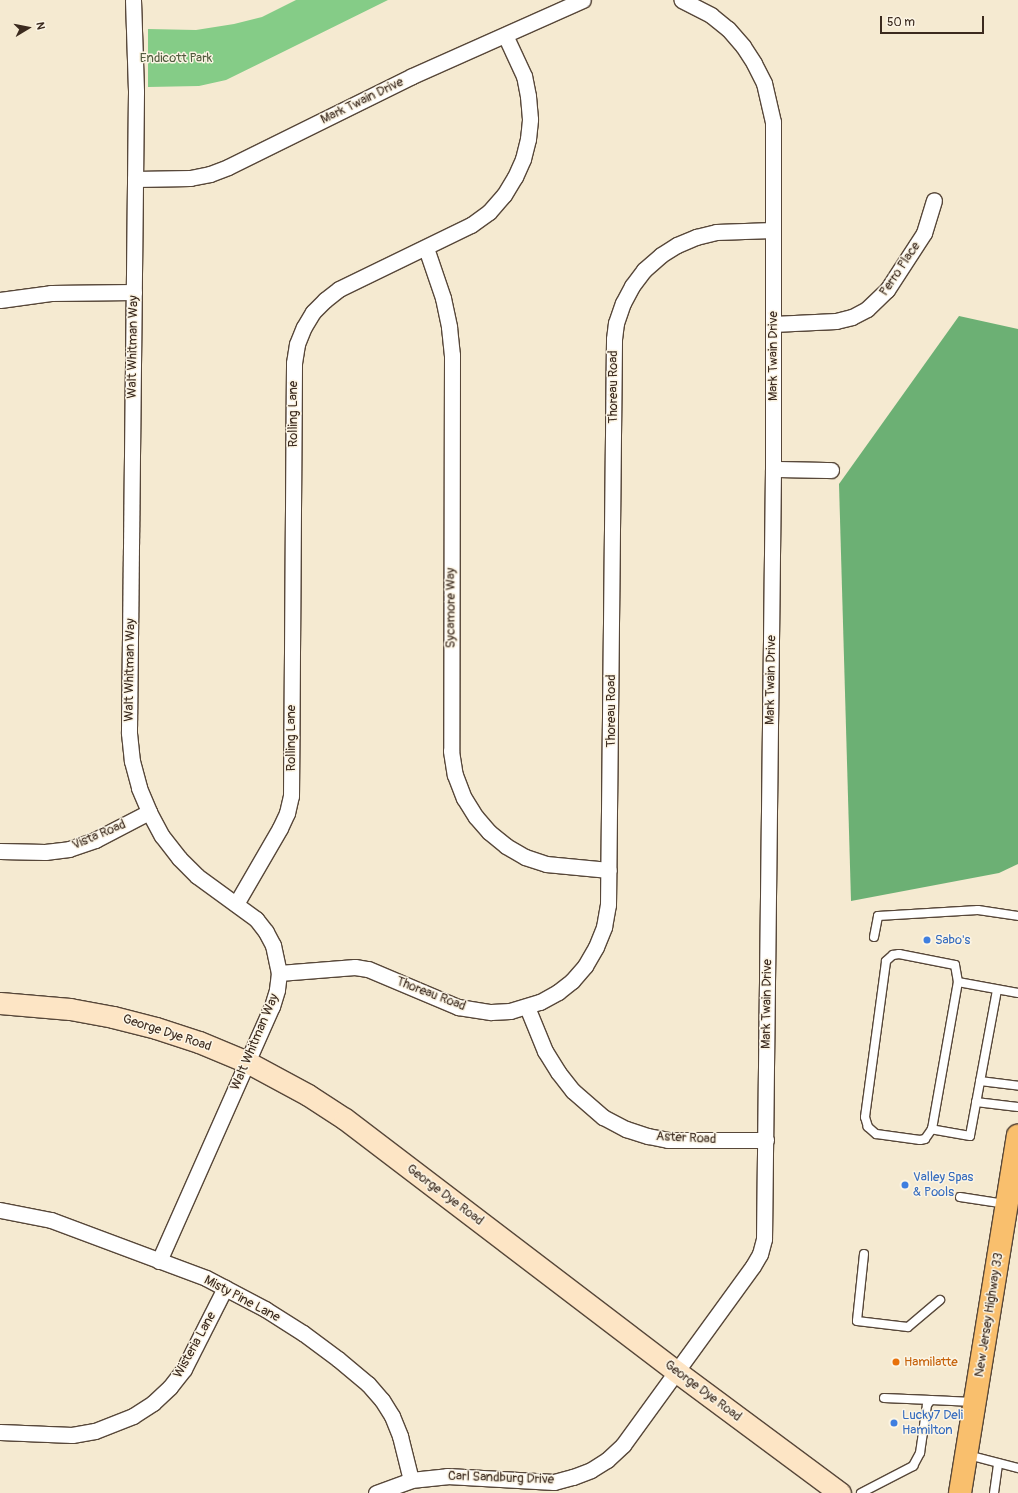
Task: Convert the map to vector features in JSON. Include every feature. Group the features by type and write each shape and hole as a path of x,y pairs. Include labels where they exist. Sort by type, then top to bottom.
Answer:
{"main road":[{"name":"New Jersey Highway 33","path":"960,1493 1018,1136"}],"street":[{"name":"Walt Whitman Way","path":"133,0 136,92 136,179 129,733 132,761 139,788 149,812 162,836 179,858 197,876 256,919 273,944 279,973 277,990 272,1006 159,1261"},
{"name":"Mark Twain Drive","path":"136,179 190,178 210,174 228,167 412,76 583,0"},
{"name":"Mark Twain Drive","path":"677,1372 753,1266 760,1254 764,1239 773,469 773,122 764,83 751,57 728,29 711,15 688,1"},
{"name":"Rolling Lane","path":"236,904 287,814 290,796 294,363 297,344 304,327 313,312 339,289 471,226 489,212 504,195 515,178 523,159 528,139 530,119 524,76 505,35"},
{"name":"Perro Place","path":"773,324 836,321 852,317 867,309 887,290 924,233 934,201"},
{"name":"Thoreau Road","path":"279,973 355,967 368,969 458,1007 468,1010 491,1012 510,1011 527,1007 558,992 572,981 585,966 596,948 604,927 608,905 614,339 616,323 626,298 644,270 661,255 677,245 696,237 716,232 773,230"},
{"name":"Sycamore Way","path":"426,248 443,298 449,327 452,355 451,751 455,775 464,798 476,817 489,832 506,846 525,857 546,864 609,870"},
{"path":"0,300 50,293 134,292"},
{"path":"773,469 831,470"},
{"name":"Vista Road","path":"0,851 45,852 69,848 94,840 149,812"},
{"name":"George Dye Road","path":"0,1002 70,1008 156,1028 199,1042 247,1062 308,1095 345,1119 677,1372 840,1493"},
{"name":"Aster Road","path":"527,1007 545,1051 558,1072 572,1091 603,1117 626,1129 668,1140 766,1140"},
{"name":"Misty Pine Lane","path":"0,1210 51,1220 159,1261 225,1288 265,1309 303,1333 368,1384 382,1400 392,1416 400,1436 411,1480"},
{"name":"Wisteria Lane","path":"0,1432 72,1435 95,1431 115,1425 133,1416 158,1398 170,1387 184,1369 225,1288"},
{"name":"Carl Sandburg Drive","path":"376,1493 388,1487 411,1480 447,1476 542,1482 573,1477 591,1470 607,1460 622,1446 677,1372"}],"lane":[{"path":"874,937 878,916 978,910 1018,916"},
{"path":"899,954 955,965 958,982 932,1129 925,1139 920,1140 876,1134 868,1127 864,1117 886,961 893,955 899,954"},
{"path":"958,982 1018,993"},
{"path":"932,1129 970,1136 997,990"},
{"path":"980,1081 1018,1086"},
{"path":"976,1102 1018,1107"},
{"path":"960,1197 1007,1204"},
{"path":"864,1254 857,1321 908,1328 940,1300"},
{"path":"884,1398 975,1402"},
{"path":"861,1493 913,1466 920,1454 927,1405 931,1400"},
{"path":"967,1455 1018,1468"},
{"path":"994,1493 998,1463"}],"green space":[{"name":"Endicott Park","path":"296,0 388,0 226,80 199,86 148,87 148,29 196,30 234,24 262,17"},
{"path":"959,316 1018,329 1018,864 999,873 851,901 839,484"}],"place":[{"name":"Sabo's","path":"927,940"},
{"name":"Valley Spas & Pools","path":"905,1185"},
{"name":"Hamilatte","path":"896,1362"},
{"name":"Lucky7 Deli Hamilton","path":"894,1423"}]}
